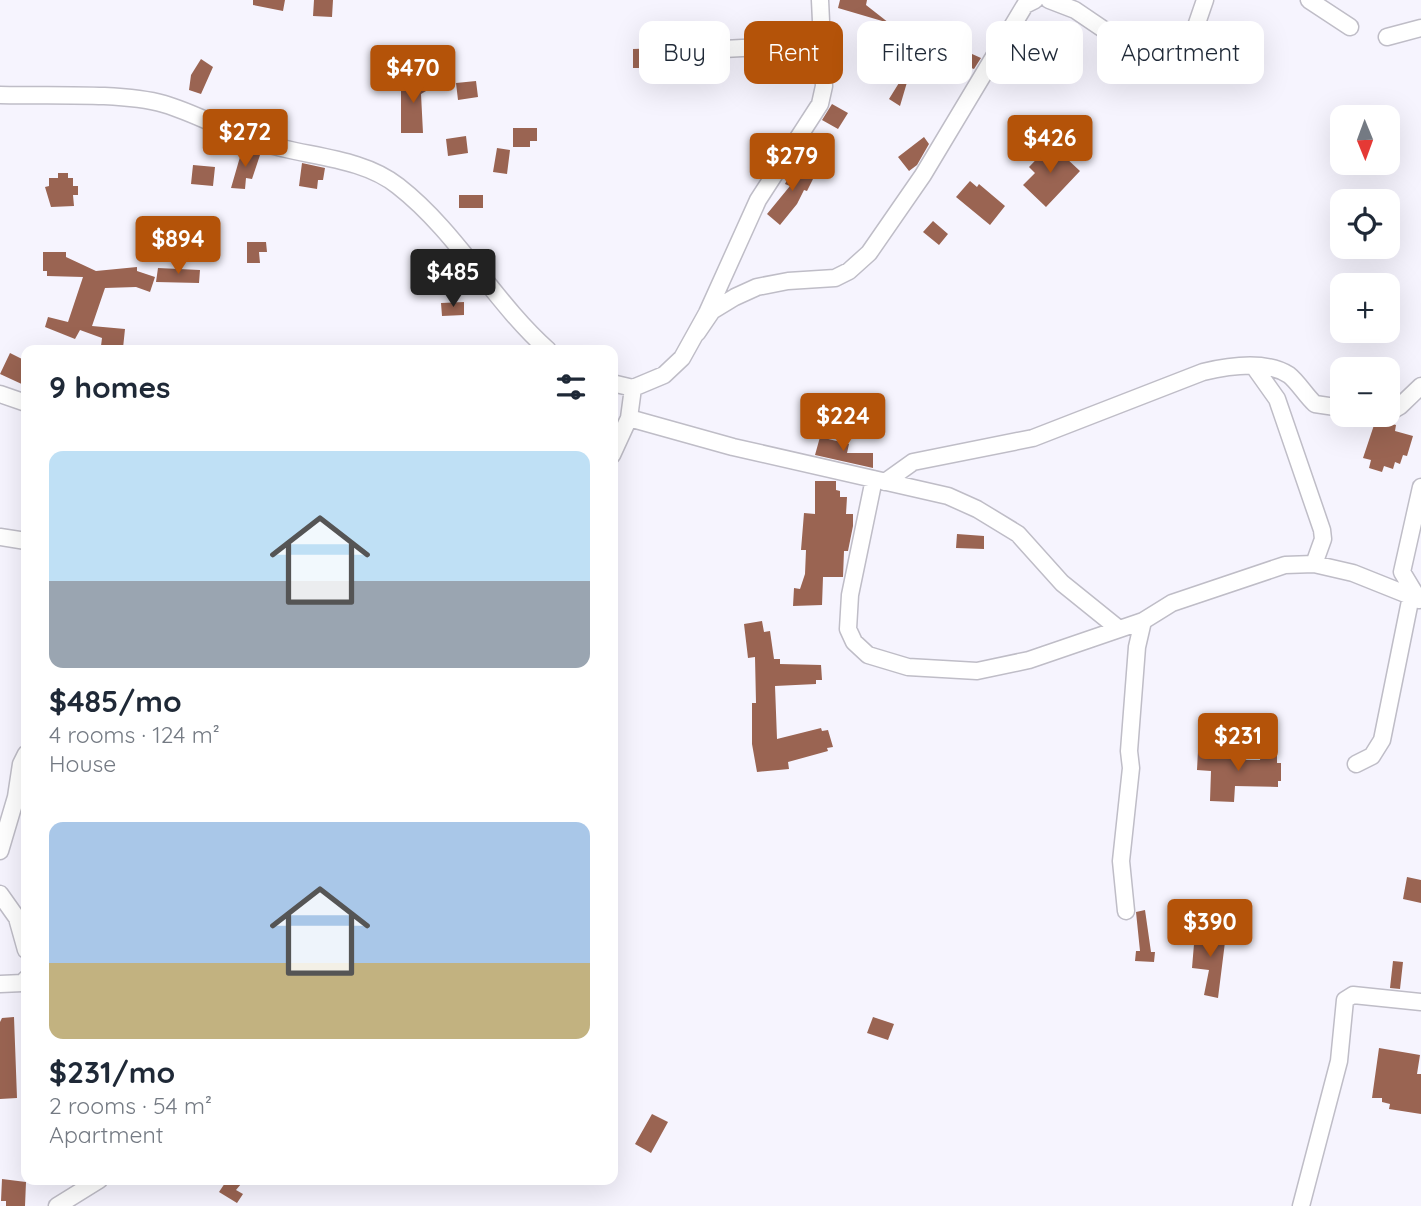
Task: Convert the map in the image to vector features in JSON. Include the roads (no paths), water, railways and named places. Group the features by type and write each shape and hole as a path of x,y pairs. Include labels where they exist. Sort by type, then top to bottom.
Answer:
{"street":[{"path":"819,21 820,0"},
{"path":"618,384 633,388 664,375 682,358 712,311 735,297 757,288 788,281 835,278 849,271 869,253 923,175 1025,5 1035,0"},
{"path":"1049,0 1075,10 1156,65 1171,72 1182,67 1205,0"},
{"path":"1309,0 1350,27"},
{"path":"1387,37 1421,28"},
{"path":"697,333 758,200 820,104 824,84"},
{"path":"0,95 70,96 163,104 263,143 384,175 401,188 461,250 529,333 542,345"},
{"path":"1330,406 1315,404 1291,376 1272,368 1232,366 1203,372 1033,438 913,462 879,480 850,595 848,629 854,642 868,655 908,667 977,671 1029,660 1143,621 1172,603 1285,565 1314,564 1353,573 1417,599"},
{"path":"1255,368 1277,399 1318,516 1323,539 1314,564"},
{"path":"1400,407 1421,386"},
{"path":"618,442 629,418 633,388"},
{"path":"0,394 21,401"},
{"path":"629,418 733,447 948,496 977,509 1018,534 1062,583 1119,629"},
{"path":"1356,764 1372,756 1382,740 1417,599 1402,572 1421,487"},
{"path":"0,537 21,540"},
{"path":"1126,911 1121,861 1131,768 1137,647 1143,621"},
{"path":"0,851 16,797 21,762"},
{"path":"0,894 17,918 21,932"},
{"path":"0,985 21,983"},
{"path":"1301,1206 1339,1061 1345,999 1353,995 1421,1002"},
{"path":"57,1206 91,1185"}]}
